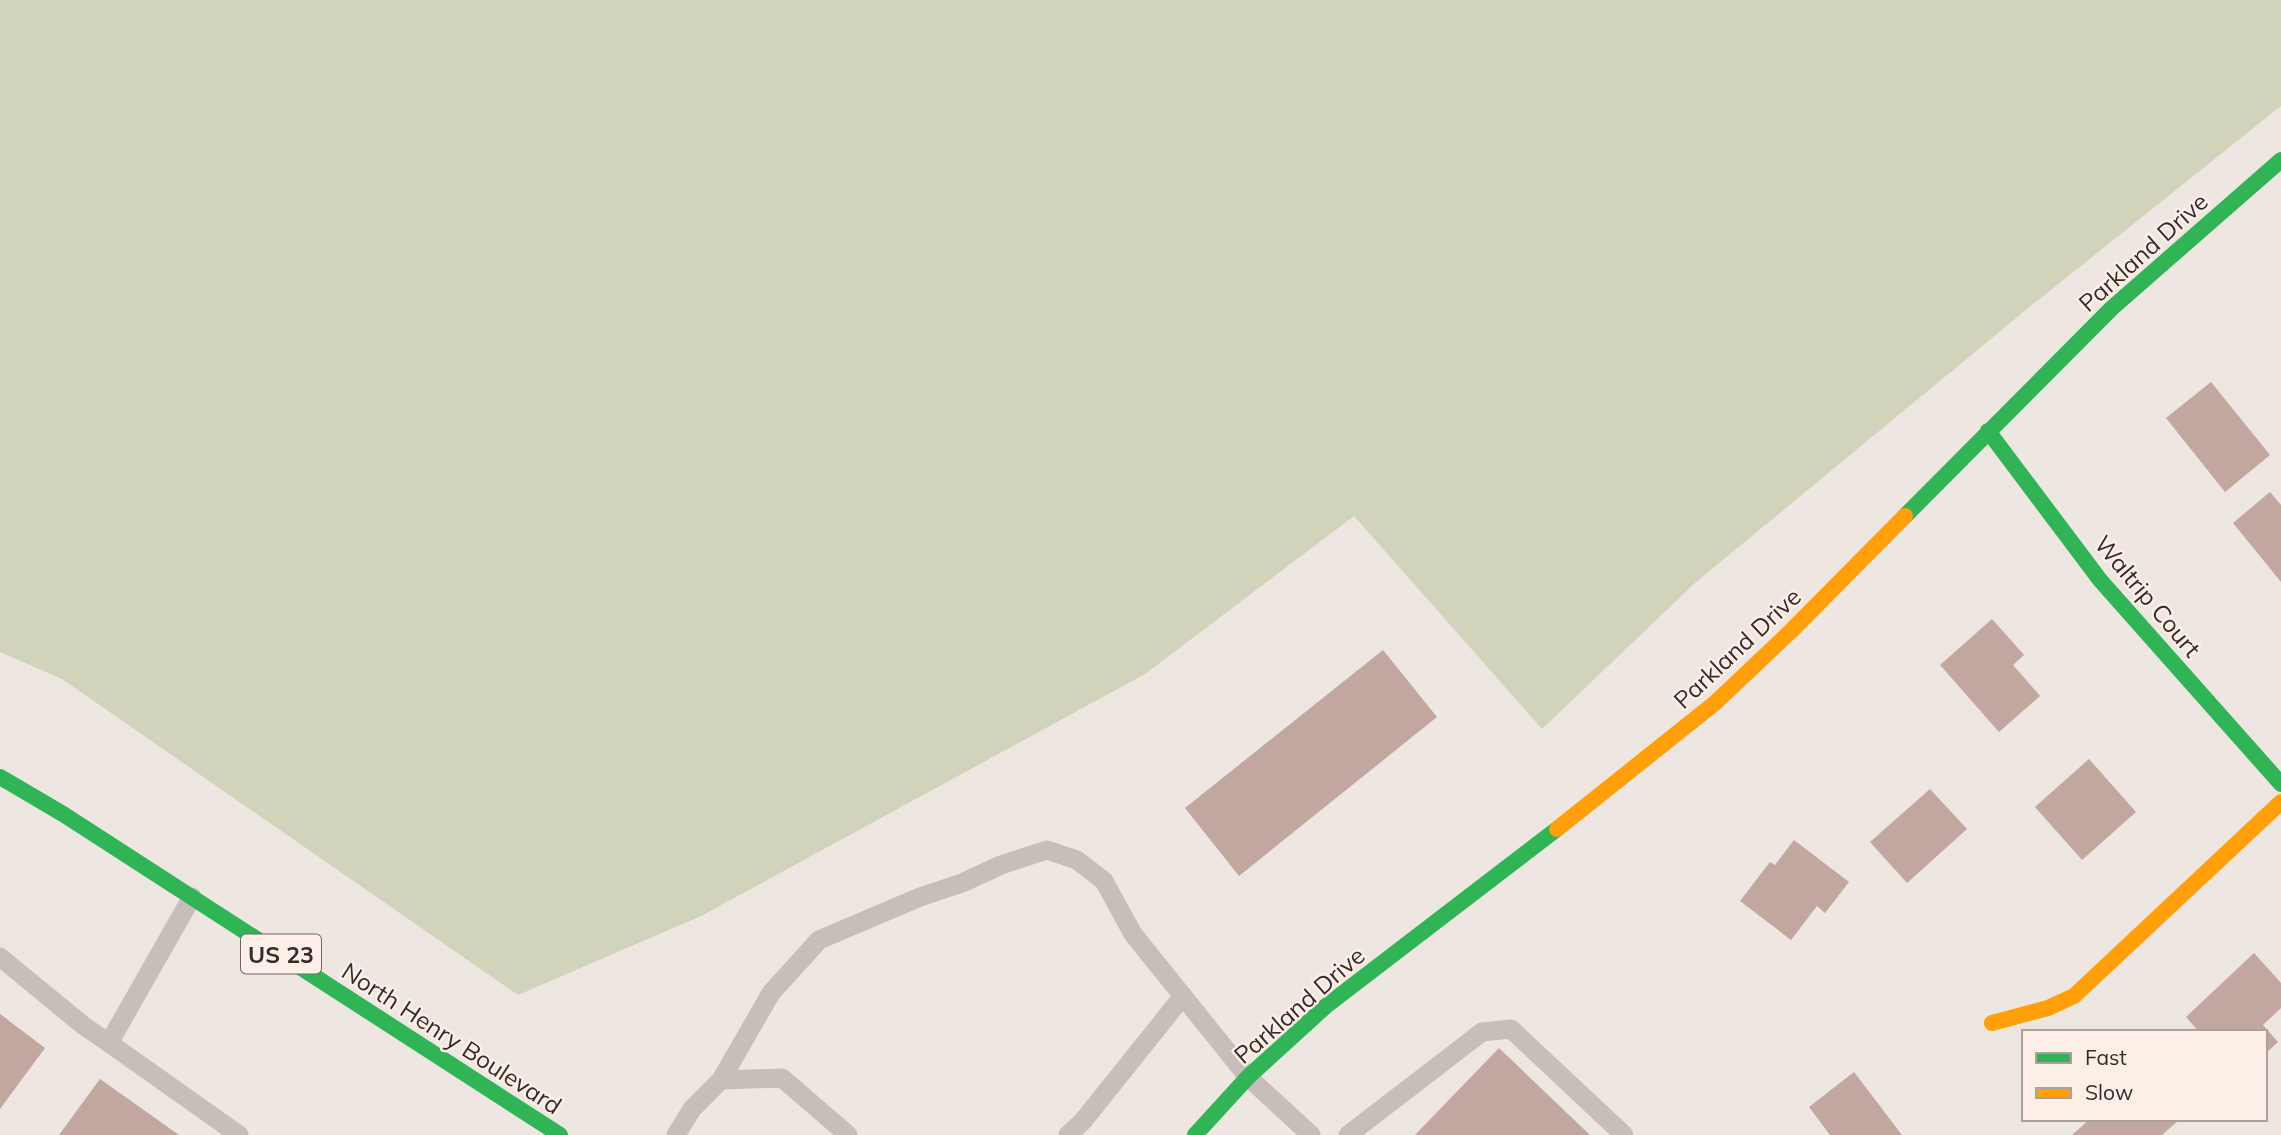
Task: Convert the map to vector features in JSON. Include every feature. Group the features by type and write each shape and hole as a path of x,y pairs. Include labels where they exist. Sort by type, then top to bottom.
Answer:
{"street":[{"name":"Parkland Drive","path":"1195,1135 1248,1077 1326,1006 1548,837 1715,703 2112,308 2281,160"},
{"name":"Waltrip Court","path":"1988,431 2100,580 2281,784"},
{"name":"North Henry Boulevard","path":"0,777 63,814 559,1135"},
{"path":"1992,1023 2048,1008 2074,996 2281,802"}],"lane":[{"path":"676,1135 692,1110 721,1080 771,993 819,940 919,897 1047,850 1077,860 1104,881 1133,934 1248,1077 1311,1135"},
{"path":"109,1043 192,897"},
{"path":"0,957 84,1026 239,1135"},
{"path":"1068,1135 1083,1121 1183,996"},
{"path":"1348,1135 1482,1032 1511,1029 1624,1135"},
{"path":"721,1080 782,1077 848,1135"}],"green space":[{"path":"0,0 2281,0 2281,106 2027,309 1695,583 1542,729 1354,516 1145,674 701,916 518,995 62,679 0,652"}],"building":[{"path":"2211,382 2270,455 2225,492 2166,418"},
{"path":"2270,492 2281,505 2281,582 2233,523"},
{"path":"1992,619 2024,655 2013,665 2040,696 1999,732 1940,665"},
{"path":"1383,650 1437,717 1239,876 1185,808"},
{"path":"2089,759 2136,812 2082,860 2035,807"},
{"path":"1930,789 1967,829 1907,883 1870,842"},
{"path":"1794,840 1849,882 1825,913 1817,906 1791,940 1740,901 1770,862 1775,865"},
{"path":"2254,953 2281,983 2281,1008 2263,1025 2278,1042 2267,1052 2267,1030 2197,1030 2186,1017"},
{"path":"0,1014 45,1048 0,1109"},
{"path":"1499,1048 1590,1135 1415,1135"},
{"path":"1854,1072 1902,1135 1830,1135 1809,1107"},
{"path":"100,1079 179,1135 59,1135"},
{"path":"2088,1121 2178,1121 2162,1135 2072,1135"}],"traffic: fast":[{"path":"1905,516 2112,308 2281,160"},
{"path":"1988,431 2100,580 2281,784"},
{"path":"0,777 63,814 560,1135"},
{"path":"1195,1135 1248,1077 1326,1006 1557,829"}],"traffic: slow":[{"path":"1557,829 1715,703 1905,516"},
{"path":"1992,1023 2048,1008 2074,996 2281,802"}]}
